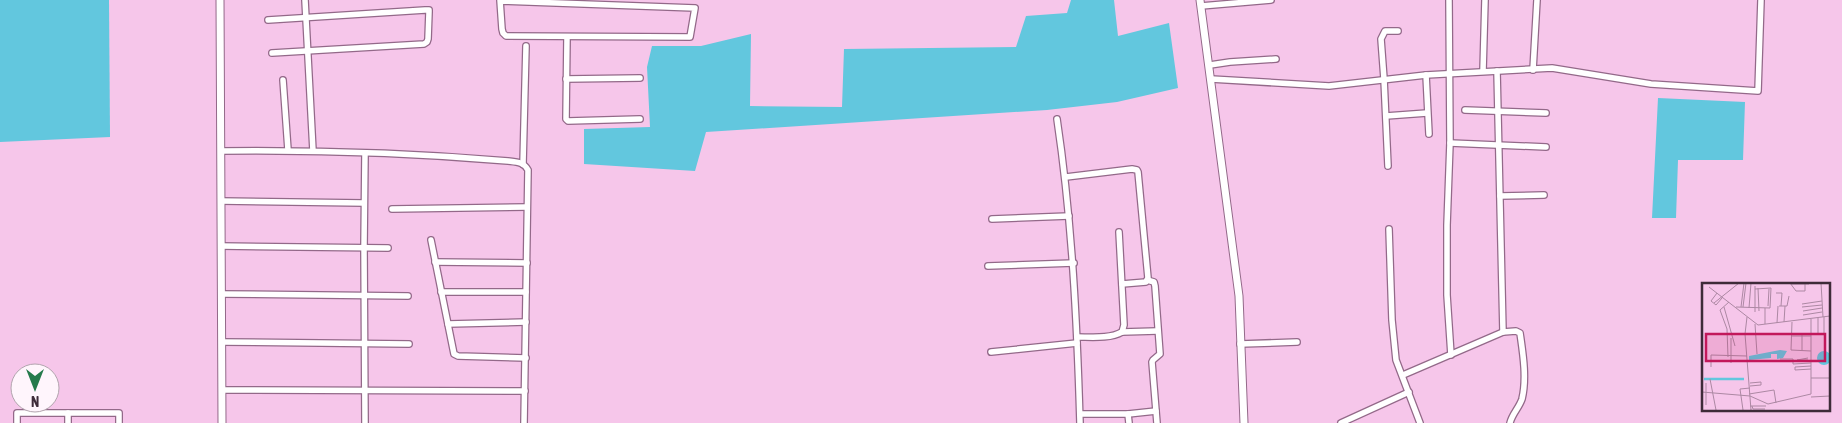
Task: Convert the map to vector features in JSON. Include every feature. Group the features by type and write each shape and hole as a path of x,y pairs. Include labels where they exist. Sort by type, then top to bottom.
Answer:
{"street":[{"path":"220,0 222,423"},
{"path":"305,0 313,151"},
{"path":"1244,423 1238,280 1201,3 1271,0"},
{"path":"1449,0 1450,144 1447,225 1451,355"},
{"path":"1484,71 1485,0"},
{"path":"1533,70 1537,0"},
{"path":"1211,79 1329,86 1449,73 1552,68 1651,84 1758,91 1761,0"},
{"path":"500,1 694,8 690,37 567,37 506,36 502,33 500,1"},
{"path":"268,20 429,10 428,39 424,44 272,53"},
{"path":"1388,166 1381,39 1385,31 1398,31"},
{"path":"567,37 566,120 640,119"},
{"path":"523,164 526,46"},
{"path":"1210,65 1276,60"},
{"path":"1497,70 1503,332"},
{"path":"1426,75 1429,134"},
{"path":"566,79 640,78"},
{"path":"282,80 288,150"},
{"path":"1465,110 1546,112"},
{"path":"1386,116 1427,113"},
{"path":"1057,119 1066,177 1074,263 1080,423"},
{"path":"1450,144 1546,147"},
{"path":"221,151 288,150 365,153 474,158 523,164 528,170 524,423"},
{"path":"365,153 365,423"},
{"path":"1066,177 1137,170 1147,280"},
{"path":"1500,196 1544,195"},
{"path":"221,202 364,203"},
{"path":"392,209 527,207"},
{"path":"992,219 1069,216"},
{"path":"1389,229 1392,320 1396,360 1420,423"},
{"path":"1119,232 1124,325 1122,332"},
{"path":"431,240 454,354 458,356 526,358"},
{"path":"221,246 388,248"},
{"path":"436,262 527,263"},
{"path":"988,266 1074,263"},
{"path":"1122,284 1146,282 1147,280 1154,282 1160,354 1152,362 1157,423"},
{"path":"442,292 526,292"},
{"path":"222,294 408,296"},
{"path":"448,324 526,322"},
{"path":"991,352 1122,332 1157,331"},
{"path":"1403,375 1503,332 1516,331 1520,333 1524,387 1521,402 1511,416 1510,423"},
{"path":"222,342 409,344"},
{"path":"1240,344 1297,342"},
{"path":"222,390 525,391"},
{"path":"1343,423 1409,392"},
{"path":"1080,414 1128,414 1156,411"},
{"path":"17,423 17,413 119,413 119,423"},
{"path":"68,413 68,423"},
{"path":"1128,414 1129,423"}],"water":[{"path":"0,0 109,0 110,137 0,142"},
{"path":"1071,0 1114,0 1118,36 1169,23 1178,88 1117,102 1047,110 706,132 695,171 584,164 584,129 650,127 647,67 652,46 701,46 751,34 750,106 842,107 844,49 1016,47 1026,16 1067,13"},
{"path":"1658,98 1745,102 1743,160 1678,160 1676,218 1652,218"}]}
